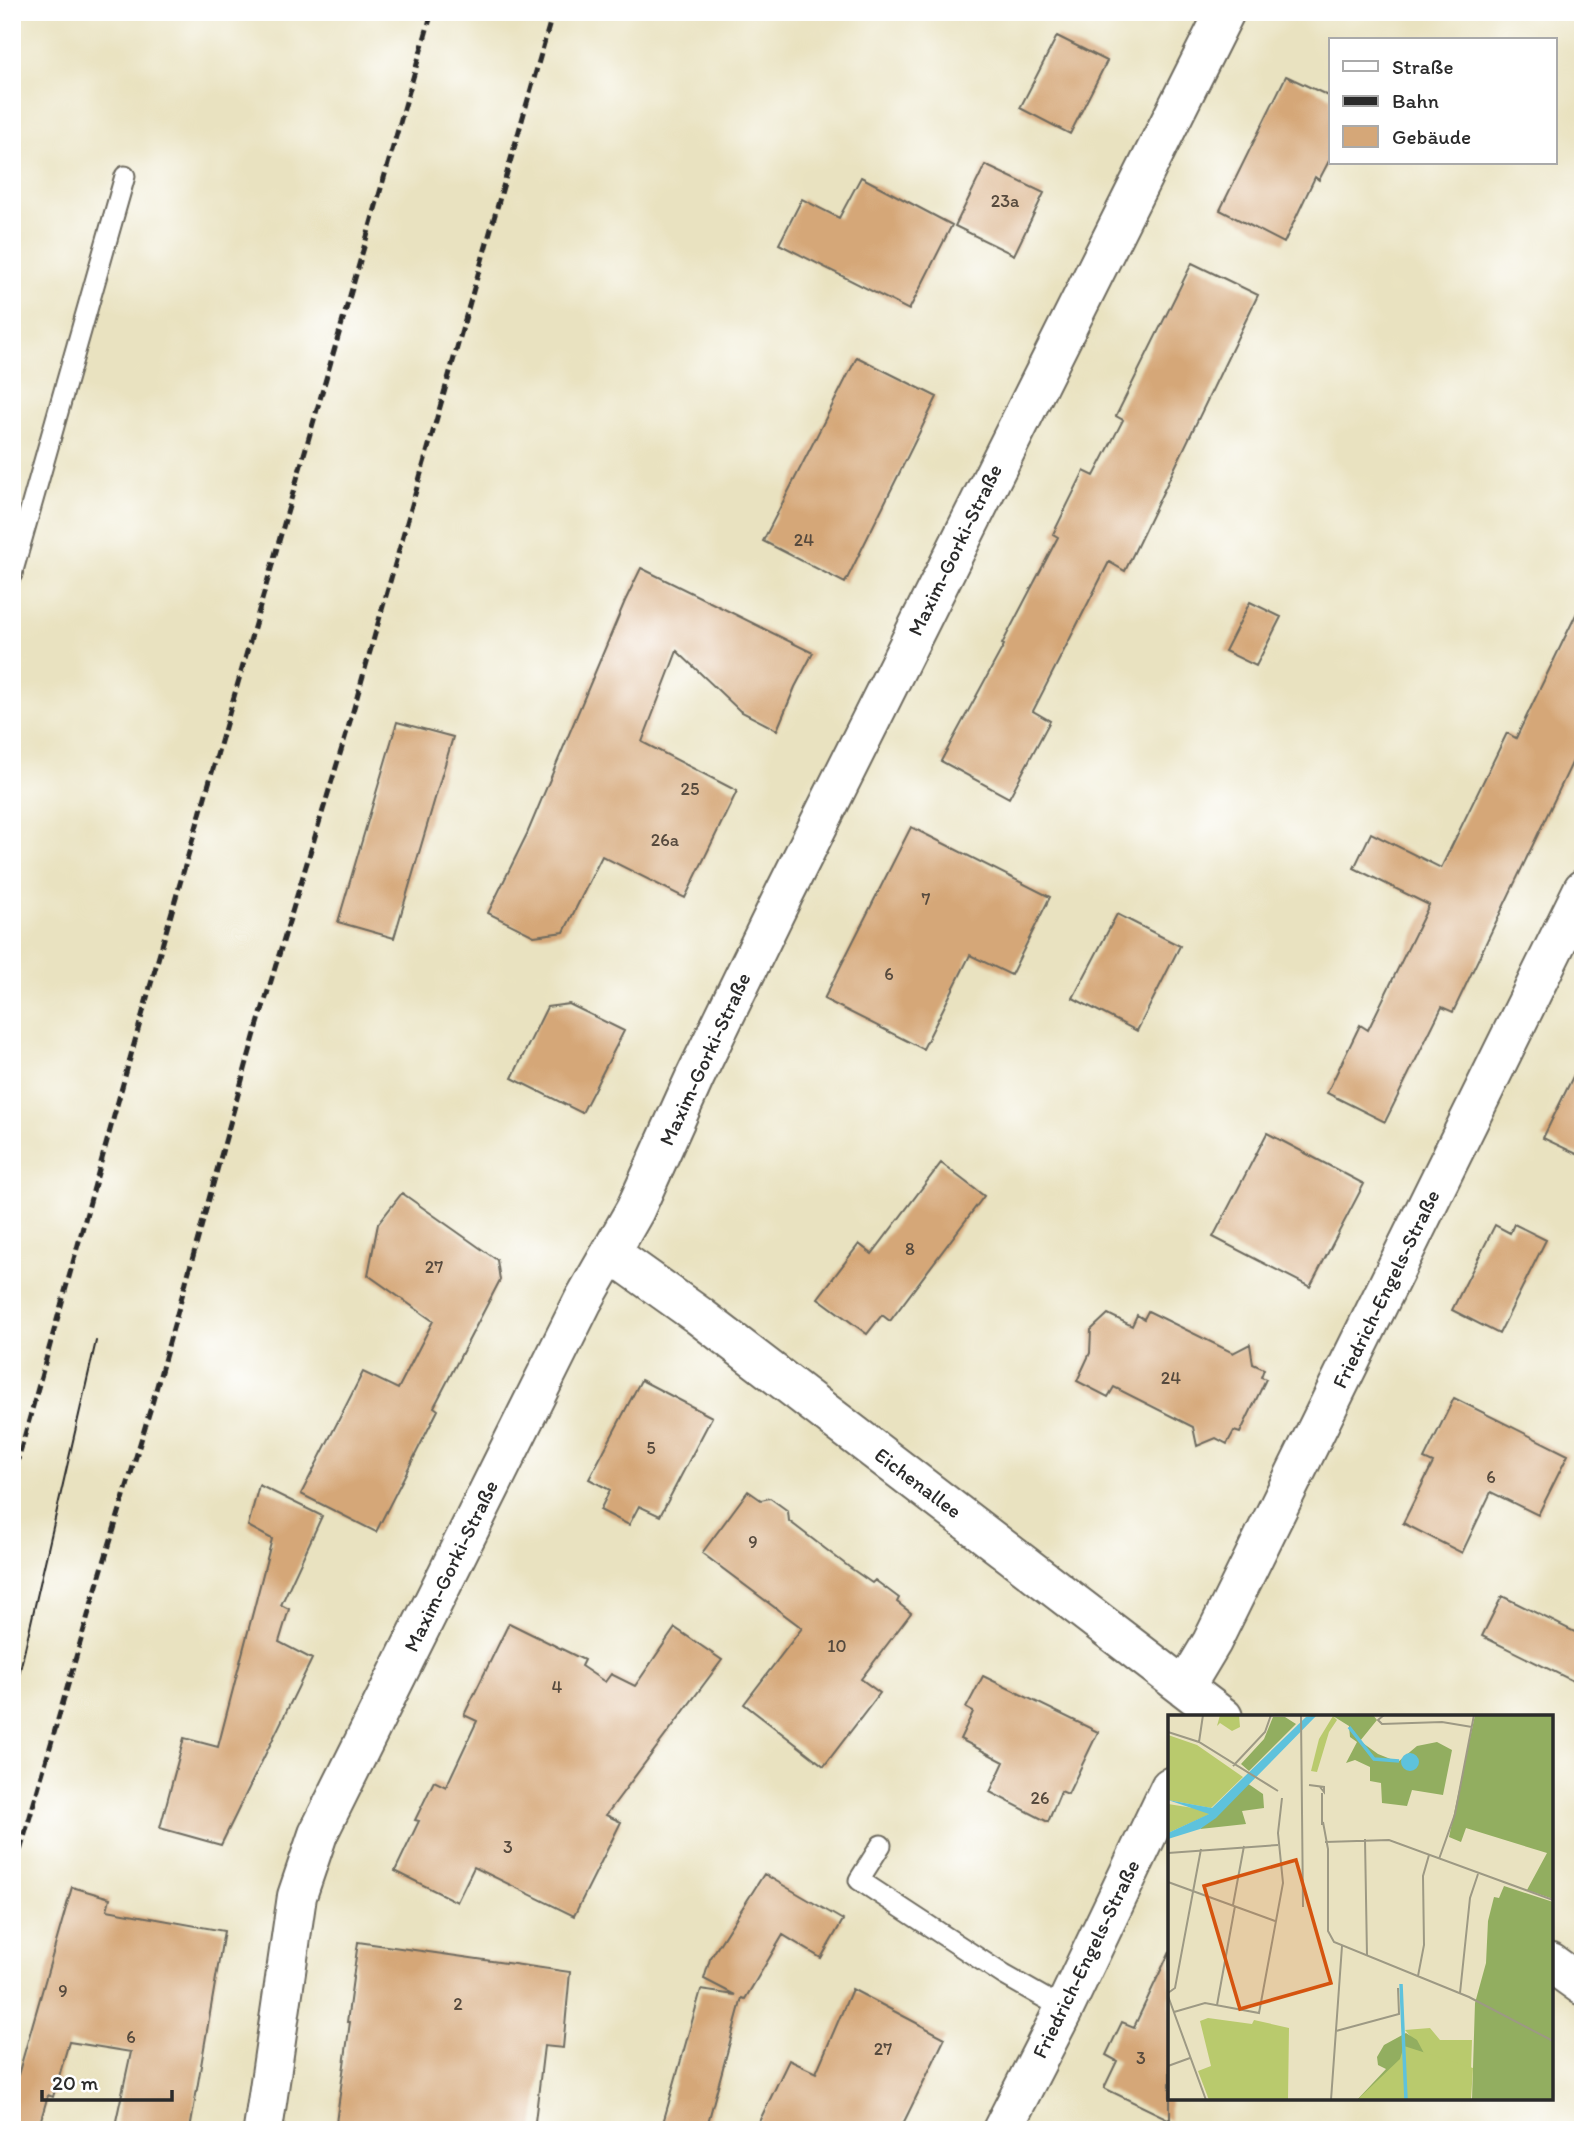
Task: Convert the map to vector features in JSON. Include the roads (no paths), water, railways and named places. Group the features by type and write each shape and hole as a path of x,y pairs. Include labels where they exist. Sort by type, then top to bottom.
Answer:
{"street":[{"name":"Maxim-Gorki-Straße","path":"263,2130 297,1896 313,1845 583,1301 635,1210 783,894 1225,12"},
{"name":"Friedrich-Engels-Straße","path":"1185,1687 1212,1642 1583,889"},
{"name":"Eichenallee","path":"611,1253 709,1323 1219,1715"},
{"name":"Friedrich-Engels-Straße","path":"1002,2130 1064,2009 1168,1791"},
{"path":"1553,1964 1583,1986"}],"lane":[{"path":"12,574 125,176"},
{"path":"881,1845 859,1880 1004,1975 1064,2009"}],"tram line":[{"path":"12,1705 96,1341"}],"railway":[{"path":"12,1481 150,987 432,12"},
{"path":"12,1879 152,1404 254,1037 351,718 553,12"}]}
